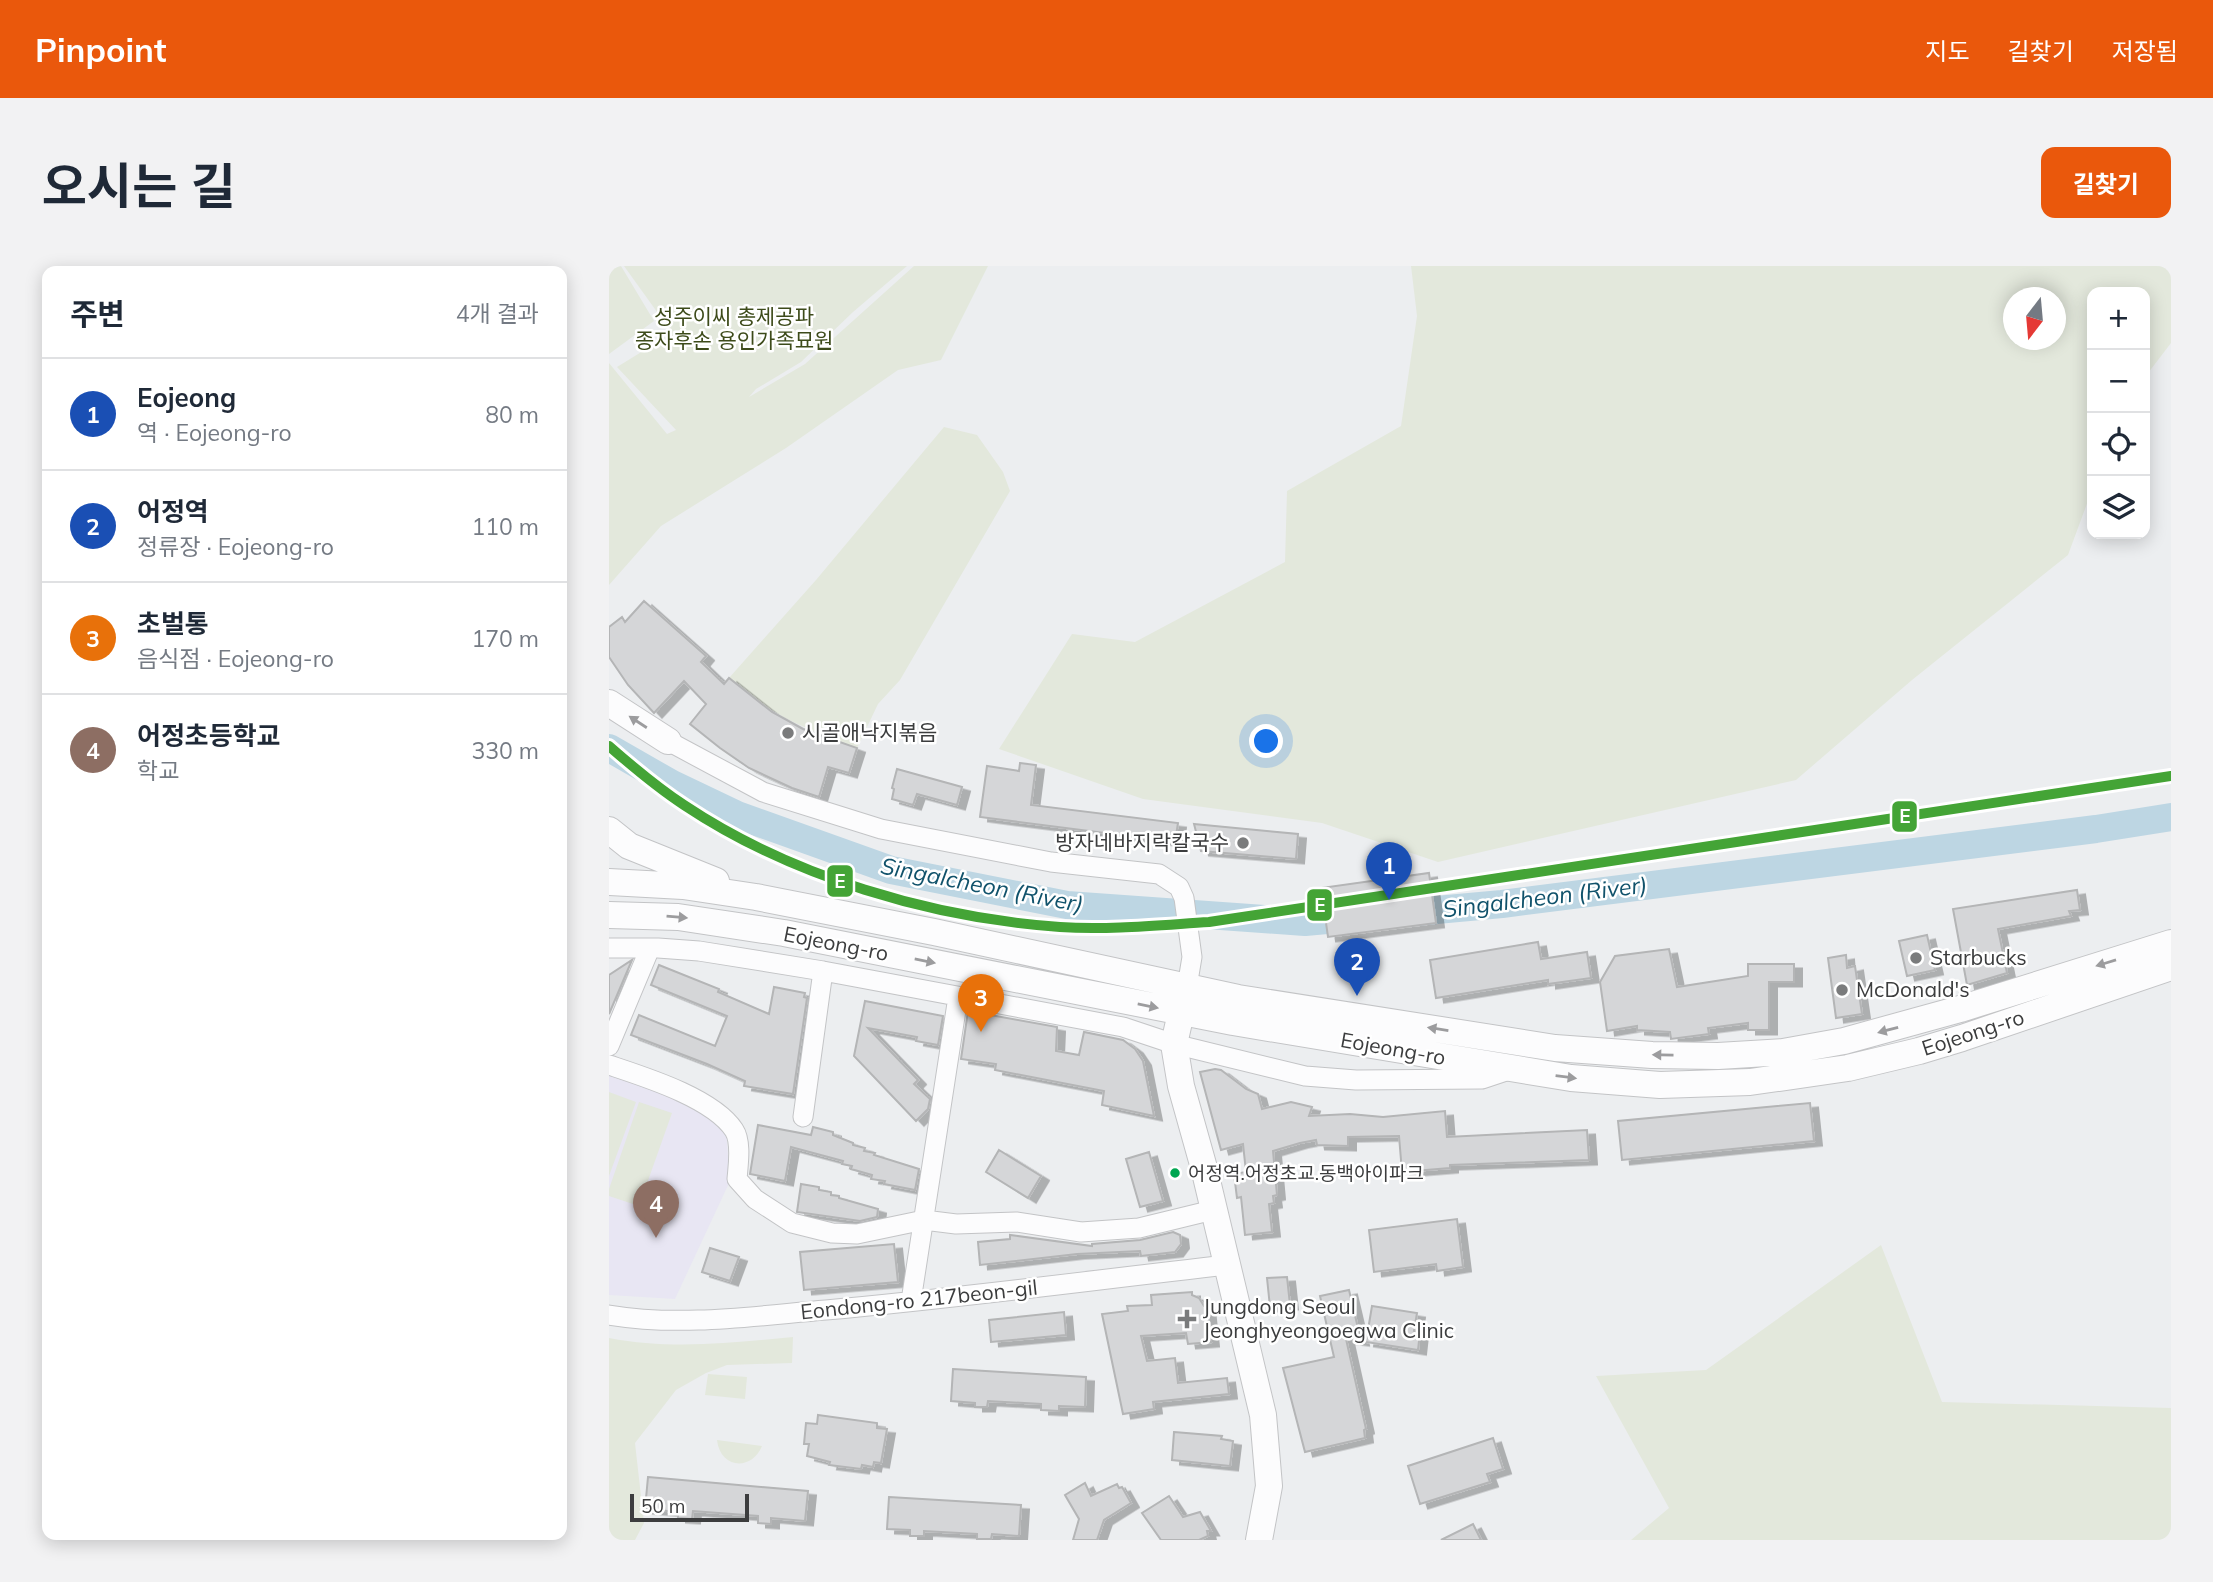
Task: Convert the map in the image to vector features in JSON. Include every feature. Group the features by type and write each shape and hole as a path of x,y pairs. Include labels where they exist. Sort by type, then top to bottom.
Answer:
{"main road":[{"path":"609,703 668,741"},
{"path":"609,830 629,846 756,897"},
{"name":"Eojeong-ro","path":"609,882 683,886 756,897 947,934 1238,998 1555,1048 1652,1055 1719,1056 1783,1052 1844,1041 1960,1009 2171,943"},
{"name":"Eojeong-ro","path":"609,915 678,917 784,933 1181,1012 1512,1069 1660,1085 1750,1082 1848,1068 1941,1044 2171,967"},
{"path":"1187,987 1174,1044 1181,1086 1263,1415 1268,1453 1268,1497 1259,1540"}],"street":[{"path":"668,741 763,792 868,825 967,848 1039,860 1159,874 1179,887 1184,898 1192,957 1187,987"},
{"path":"609,948 650,947 699,951 823,971 1123,1027 1174,1044 1305,1076 1356,1080 1482,1080 1512,1069"},
{"path":"609,1046 650,947"},
{"path":"803,1117 823,971"},
{"path":"911,1301 958,997"},
{"path":"609,1065 705,1103 735,1131 737,1179 755,1199 792,1223 832,1233 857,1234 924,1220 956,1224 1016,1222 1081,1232 1139,1227 1213,1210"},
{"name":"Eondong-ro 217beon-gil","path":"609,1315 652,1320 706,1320 911,1301 1227,1265"}],"shaded area":[{"path":"609,1074 700,1108 726,1130 730,1181 675,1299 609,1295"}],"green space":[{"path":"609,266 621,266 654,321 609,354"},
{"name":"성주이씨 총제공파 종자후손 용인가족묘원","path":"624,266 907,266 853,312 801,362 756,389 749,397 805,364 914,266 988,266 941,360 898,370 786,448 661,526 609,585 609,363 667,434 676,430 617,367 669,335 670,330"},
{"path":"1411,266 2171,266 2171,343 2150,370 2150,287 2087,287 2087,504 2068,555 1912,680 1796,780 1438,862 1322,823 1143,799 999,749 1072,634 1135,642 1285,562 1287,491 1401,426 1417,316"},
{"path":"944,427 977,435 1003,472 1010,491 900,680 878,704 857,748 789,720 759,702 729,678 816,580"},
{"path":"609,1092 636,1102 609,1176"},
{"path":"639,1102 672,1113 639,1206 609,1196 609,1189"},
{"path":"1881,1245 1942,1402 2171,1408 2171,1540 1631,1540 1669,1508 1596,1376 1706,1370"},
{"path":"793,1337 792,1363 727,1365 676,1390 635,1443 644,1523 635,1540 609,1540 609,1338 678,1345"},
{"path":"708,1374 747,1377 745,1399 705,1395"},
{"path":"717,1440 762,1446 751,1460 736,1463 724,1456"}],"building":[{"path":"644,601 706,656 701,662 724,684 729,678 772,712 803,729 857,748 849,773 828,767 819,797 749,768 690,724 706,704 684,681 654,713 628,685 609,657 609,627 622,617 625,622"},
{"path":"1020,763 1036,765 1031,805 1178,823 1175,842 980,817 987,766 1019,771"},
{"path":"897,769 962,787 957,805 917,794 913,805 892,799"},
{"path":"1194,824 1298,834 1296,859 1201,851"},
{"path":"1429,873 1436,923 1328,937 1321,888"},
{"path":"2077,890 2080,910 2069,911 2071,916 1998,929 2007,973 1967,985 1953,909"},
{"path":"1927,935 1935,970 1907,976 1899,941"},
{"path":"1538,942 1541,959 1587,952 1591,978 1548,984 1548,980 1436,998 1430,960"},
{"path":"1669,949 1677,987 1748,976 1748,964 1794,964 1794,982 1769,982 1769,1030 1748,1030 1748,1023 1708,1028 1709,1034 1671,1039 1670,1032 1637,1030 1637,1026 1607,1031 1600,982 1615,956"},
{"path":"1846,955 1847,968 1855,966 1862,1014 1836,1018 1828,958"},
{"path":"632,960 609,1014 609,975"},
{"path":"659,965 719,989 718,992 769,1014 774,987 805,993 804,997 807,998 793,1094 744,1086 745,1081 631,1035 639,1015 715,1046 727,1016 651,985"},
{"path":"865,1001 943,1016 938,1045 916,1041 917,1037 868,1028 918,1080 914,1084 930,1099 928,1109 916,1121 854,1056"},
{"path":"968,1011 1057,1027 1056,1051 1079,1055 1084,1032 1123,1040 1135,1049 1143,1061 1154,1116 1102,1105 1104,1091 995,1070 996,1064 961,1059"},
{"path":"1221,1070 1246,1089 1258,1094 1262,1109 1291,1102 1312,1107 1309,1116 1350,1114 1383,1117 1445,1111 1447,1137 1587,1130 1589,1160 1450,1165 1450,1168 1402,1172 1399,1136 1348,1137 1348,1146 1317,1145 1316,1140 1300,1143 1273,1151 1277,1195 1273,1196 1274,1203 1269,1204 1272,1232 1245,1235 1241,1197 1237,1198 1234,1174 1246,1172 1243,1144 1221,1150 1200,1072"},
{"path":"1810,1103 1814,1141 1622,1160 1618,1121"},
{"path":"758,1125 811,1135 813,1127 833,1132 833,1135 853,1145 865,1148 864,1151 919,1169 915,1190 884,1184 885,1181 871,1179 872,1175 842,1164 843,1161 791,1147 785,1181 750,1174"},
{"path":"999,1150 1041,1176 1028,1198 986,1172"},
{"path":"1149,1152 1163,1201 1140,1207 1126,1159"},
{"path":"801,1184 819,1187 819,1190 831,1192 831,1195 839,1198 878,1209 877,1217 860,1221 797,1212"},
{"path":"1457,1219 1463,1267 1437,1271 1436,1264 1374,1272 1369,1230"},
{"path":"1173,1232 1180,1235 1181,1244 1175,1252 1141,1256 1140,1251 1077,1254 980,1265 978,1242 1010,1239 1010,1235 1092,1246 1140,1240"},
{"path":"894,1244 898,1282 804,1290 800,1252"},
{"path":"710,1248 739,1257 730,1281 702,1272"},
{"path":"1287,1277 1290,1305 1270,1307 1267,1278"},
{"path":"1349,1290 1361,1341 1346,1339 1366,1429 1365,1438 1305,1452 1283,1368 1334,1357 1320,1296"},
{"path":"1192,1292 1192,1295 1207,1306 1211,1342 1188,1344 1186,1333 1141,1336 1147,1361 1175,1358 1178,1383 1227,1378 1229,1394 1153,1402 1154,1409 1123,1414 1102,1314 1128,1311 1127,1306 1152,1305 1151,1295"},
{"path":"1372,1306 1417,1313 1414,1331 1420,1332 1418,1350 1366,1342"},
{"path":"1064,1312 1066,1335 991,1342 989,1320"},
{"path":"953,1369 1086,1377 1085,1407 1059,1406 1059,1411 1041,1410 1041,1404 988,1401 987,1407 975,1407 975,1403 951,1401"},
{"path":"818,1415 877,1423 877,1428 887,1429 881,1463 874,1462 873,1467 862,1465 861,1469 829,1465 830,1462 807,1456 809,1444 804,1444 806,1423 817,1424"},
{"path":"1174,1432 1222,1436 1221,1439 1233,1441 1230,1466 1172,1460"},
{"path":"1493,1438 1503,1469 1487,1474 1490,1482 1420,1504 1408,1466"},
{"path":"648,1477 808,1491 805,1521 771,1518 771,1524 758,1523 758,1516 693,1511 692,1519 678,1518 678,1512 645,1509"},
{"path":"1085,1483 1091,1496 1117,1484 1119,1488 1122,1487 1131,1503 1104,1520 1097,1540 1073,1540 1079,1519 1065,1495"},
{"path":"1169,1496 1183,1517 1200,1512 1211,1531 1207,1531 1208,1536 1199,1540 1161,1540 1142,1513"},
{"path":"889,1497 1021,1505 1019,1536 992,1534 991,1539 977,1539 977,1534 924,1531 924,1536 910,1536 910,1530 887,1529"},
{"path":"1473,1524 1481,1540 1441,1540"}],"waterway":[{"name":"Singalcheon (River)","path":"609,748 672,784 737,815 891,870 1067,905 1305,922 1502,904 2096,829 2171,817"}],"transit line":[{"name":"E","path":"609,746 665,792 726,831 817,873 865,890 962,914 1079,928 1209,922 2171,776"}],"place":[{"name":"시골애낙지볶음","path":"788,733"},
{"name":"방자네바지락칼국수","path":"1243,843"},
{"name":"Eojeong","path":"1389,900"},
{"name":"Starbucks","path":"1916,958"},
{"name":"McDonald's","path":"1842,990"},
{"name":"어정역","path":"1357,996"},
{"name":"초벌통","path":"981,1032"},
{"name":"어정역.어정초교.동백아이파크","path":"1175,1173"},
{"name":"어정초등학교","path":"656,1238"},
{"name":"Jungdong Seoul Jeonghyeongoegwa Clinic","path":"1187,1319"}]}
